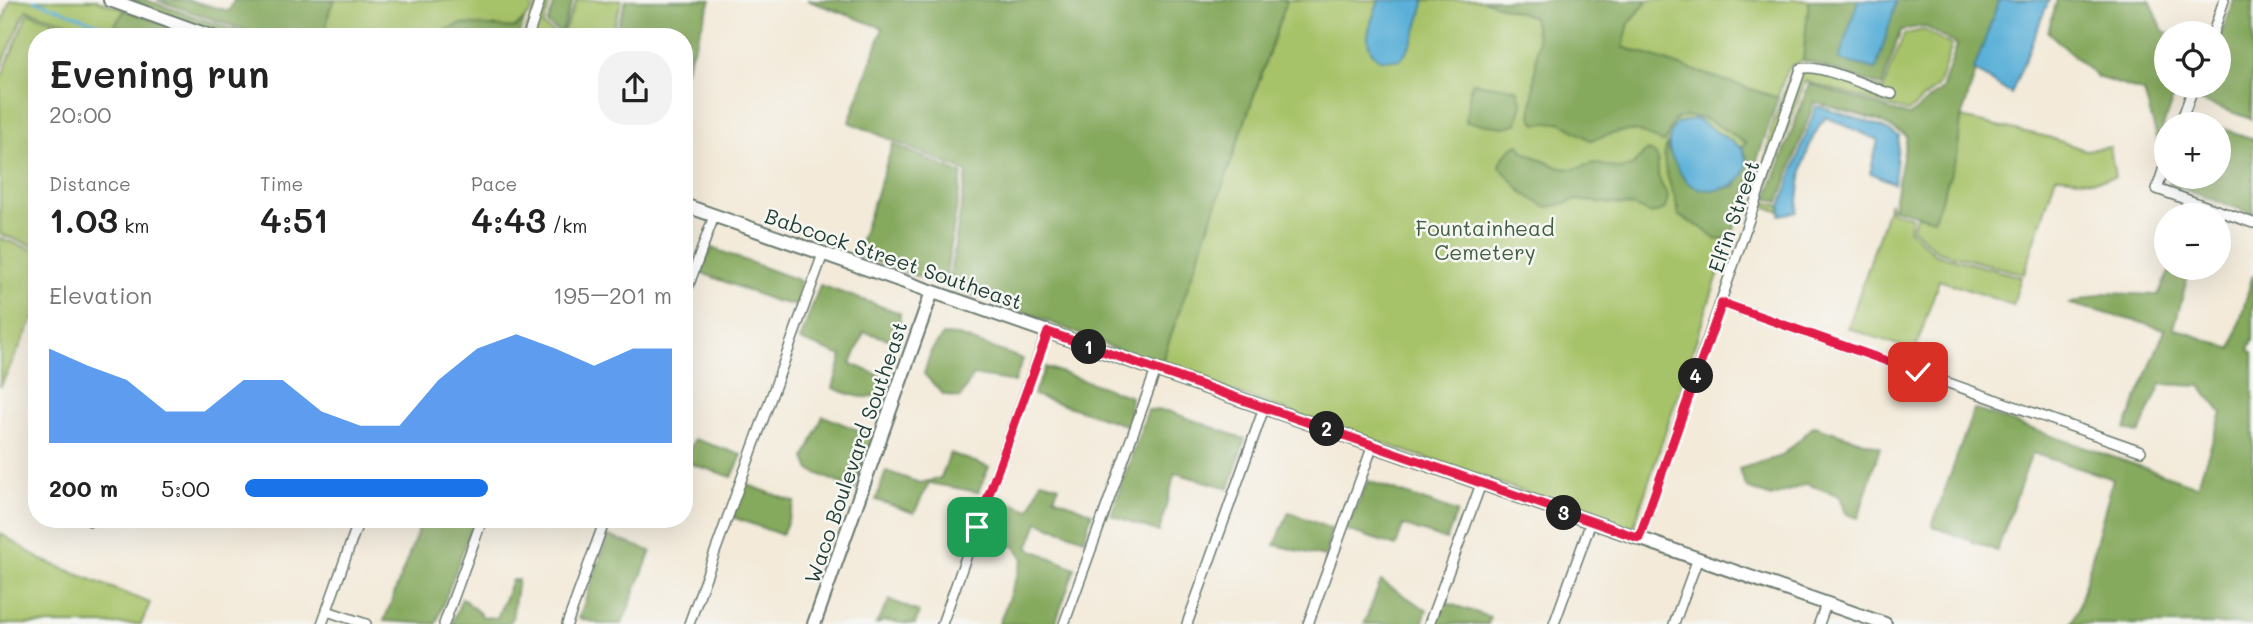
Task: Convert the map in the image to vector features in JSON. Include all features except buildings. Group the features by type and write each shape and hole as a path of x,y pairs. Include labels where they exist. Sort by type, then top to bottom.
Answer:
{"main road":[{"path":"110,0 188,28"},
{"name":"Babcock Street Southeast","path":"693,208 1885,624"},
{"name":"Waco Boulevard Southeast","path":"814,624 932,292"}],"street":[{"path":"531,28 540,0"},
{"path":"2217,21 2224,0"},
{"name":"Elfin Street","path":"1639,538 1801,69 1807,66 1892,94"},
{"path":"2157,189 2253,223"},
{"path":"693,273 714,215"},
{"path":"690,624 823,254"},
{"path":"1722,303 2141,451"},
{"path":"942,624 1048,332"},
{"path":"1064,624 1156,370"},
{"path":"1186,624 1264,408"},
{"path":"1308,624 1373,445"},
{"path":"1429,624 1481,484"},
{"path":"1554,624 1591,522"},
{"path":"322,624 356,528"},
{"path":"444,624 479,528"},
{"path":"567,624 601,528"},
{"path":"1675,624 1698,558"},
{"path":"1819,624 1826,604"},
{"path":"327,611 366,624"}],"green space":[{"path":"10,0 97,0 125,10 112,28 84,28 26,10 0,69 0,29"},
{"path":"146,0 228,28 201,28 130,2"},
{"path":"157,0 188,0 229,11 234,0 335,0 330,8 326,28 239,28"},
{"path":"335,0 535,0 530,13 515,28 461,24 452,28 326,28 330,8"},
{"path":"539,0 551,0 543,26 546,28 527,28"},
{"path":"556,0 573,0 563,28 553,28 547,24"},
{"path":"577,0 622,0 613,28 565,28"},
{"path":"626,0 711,0 693,49 693,28 617,28"},
{"path":"807,0 1287,0 1160,367 949,281 967,172 849,122 883,28"},
{"name":"Fountainhead Cemetery","path":"1287,0 1482,0 1622,46 1629,23 1648,0 1809,0 1803,60 1787,69 1633,529 1160,367"},
{"path":"1482,0 1648,0 1629,23 1623,47 1778,98 1731,238 1716,240 1702,228 1679,216 1664,161 1665,152 1668,143 1669,153 1722,189 1736,186 1747,157 1742,148 1746,143 1712,122 1693,117 1674,120 1665,142 1633,131 1590,140 1560,122 1536,124 1531,117 1538,41 1533,17"},
{"path":"1809,0 1999,0 1961,118 1957,156 1934,219 1893,208 1907,136 1879,121 1814,102 1779,202 1767,198 1809,84 1909,116 1942,89 1957,45 1924,26 1901,30 1882,86 1803,60"},
{"path":"2057,0 2150,0 2159,21 2154,21 2154,98 2173,98 2168,112 2154,112 2154,127 2144,92 2097,77 2048,32"},
{"path":"2234,0 2253,0 2251,119 2197,100 2231,98 2231,21 2226,21"},
{"path":"125,10 175,28 113,28"},
{"path":"28,13 74,28 28,28 28,244 0,234 0,80"},
{"path":"461,24 515,28 452,28"},
{"path":"1924,30 1952,46 1938,86 1908,112 1805,81 1763,197 1765,202 1781,206 1781,212 1758,204 1771,130 1791,72 1804,64 1883,90 1904,34"},
{"path":"1473,83 1517,89 1522,103 1517,124 1504,127 1466,122"},
{"path":"1961,118 2048,137 2085,150 2110,147 2115,177 2092,181 2056,176 2024,274 1937,251 1912,228 1917,214 1934,218 1957,156"},
{"path":"2231,131 2253,139 2253,214 2231,206 2231,203 2222,203 2183,189 2231,189"},
{"path":"893,144 962,174 945,282 980,298 856,255"},
{"path":"1519,144 1523,151 1546,162 1561,168 1575,169 1593,163 1620,169 1633,165 1647,150 1658,159 1658,177 1668,197 1665,209 1652,214 1632,206 1576,200 1547,208 1524,194 1500,167 1506,153"},
{"path":"1890,202 1891,211 1912,217 1909,229 1935,254 2021,277 2013,305 1939,280 1915,351 1848,328"},
{"path":"0,238 28,248 28,329 0,387"},
{"path":"712,248 800,281 798,306 775,301 699,272"},
{"path":"2253,274 2253,339 2249,350 2253,353 2253,624 2071,624 2078,610 2113,479 2032,453 1997,551 1932,526 1974,409 2197,486 2222,413 2200,386 2161,384 2139,434 2125,429 2165,329 2070,304 2104,293 2158,295 2165,280 2187,280 2174,328 2232,349"},
{"path":"820,285 900,313 899,342 864,332 851,364 886,378 887,389 881,394 861,397 833,388 842,356 800,340"},
{"path":"943,335 959,336 1023,359 1014,382 973,375 960,398 943,394 924,374 931,351"},
{"path":"1046,367 1131,397 1128,426 1033,395"},
{"path":"1148,410 1168,411 1245,439 1229,488 1175,473 1159,532 1111,515"},
{"path":"823,416 873,436 854,490 810,470 805,458"},
{"path":"1814,426 1880,447 1858,518 1846,514 1840,496 1807,484 1771,497 1747,488 1739,469 1782,456"},
{"path":"694,439 742,455 732,477 693,464"},
{"path":"950,453 989,467 978,492 929,483 914,513 876,500 886,471 920,483 941,478"},
{"path":"1041,481 1059,486 1054,497 1092,513 1084,539 1038,522 1028,548 1075,568 1055,624 999,624 1023,559 1016,547 977,536 990,496 1030,510"},
{"path":"1368,481 1457,512 1446,540 1403,525 1396,546 1346,530"},
{"path":"745,484 795,502 782,535 732,517"},
{"path":"1289,512 1331,529 1325,557 1275,545"},
{"path":"419,528 471,528 436,624 384,621"},
{"path":"0,533 42,560 150,603 141,624 0,624"},
{"path":"608,536 651,551 622,624 600,624 579,618"},
{"path":"512,580 518,580 512,618 508,624 452,624 462,598 484,617 497,618"},
{"path":"1381,581 1427,610 1422,624 1364,624"},
{"path":"890,600 919,612 915,624 885,621 876,624"},
{"path":"1444,602 1490,617 1488,624 1435,624"}],"water":[{"path":"1379,0 1425,0 1413,40 1399,60 1380,59 1369,47 1369,31"},
{"path":"1858,0 1897,0 1876,69 1839,60"},
{"path":"1999,0 2049,0 2011,94 1974,70"},
{"path":"1816,106 1877,125 1899,136 1894,183 1870,173 1878,140 1826,117 1808,150 1797,212 1780,215 1781,206"},
{"path":"1696,119 1742,148 1746,161 1745,171 1740,180 1731,186 1709,190 1697,187 1685,180 1672,158 1669,143 1676,123"}],"waterway":[{"path":"34,0 110,28"}],"route":[{"path":"977,527 1048,332 1639,538 1722,303 1918,372"}]}
